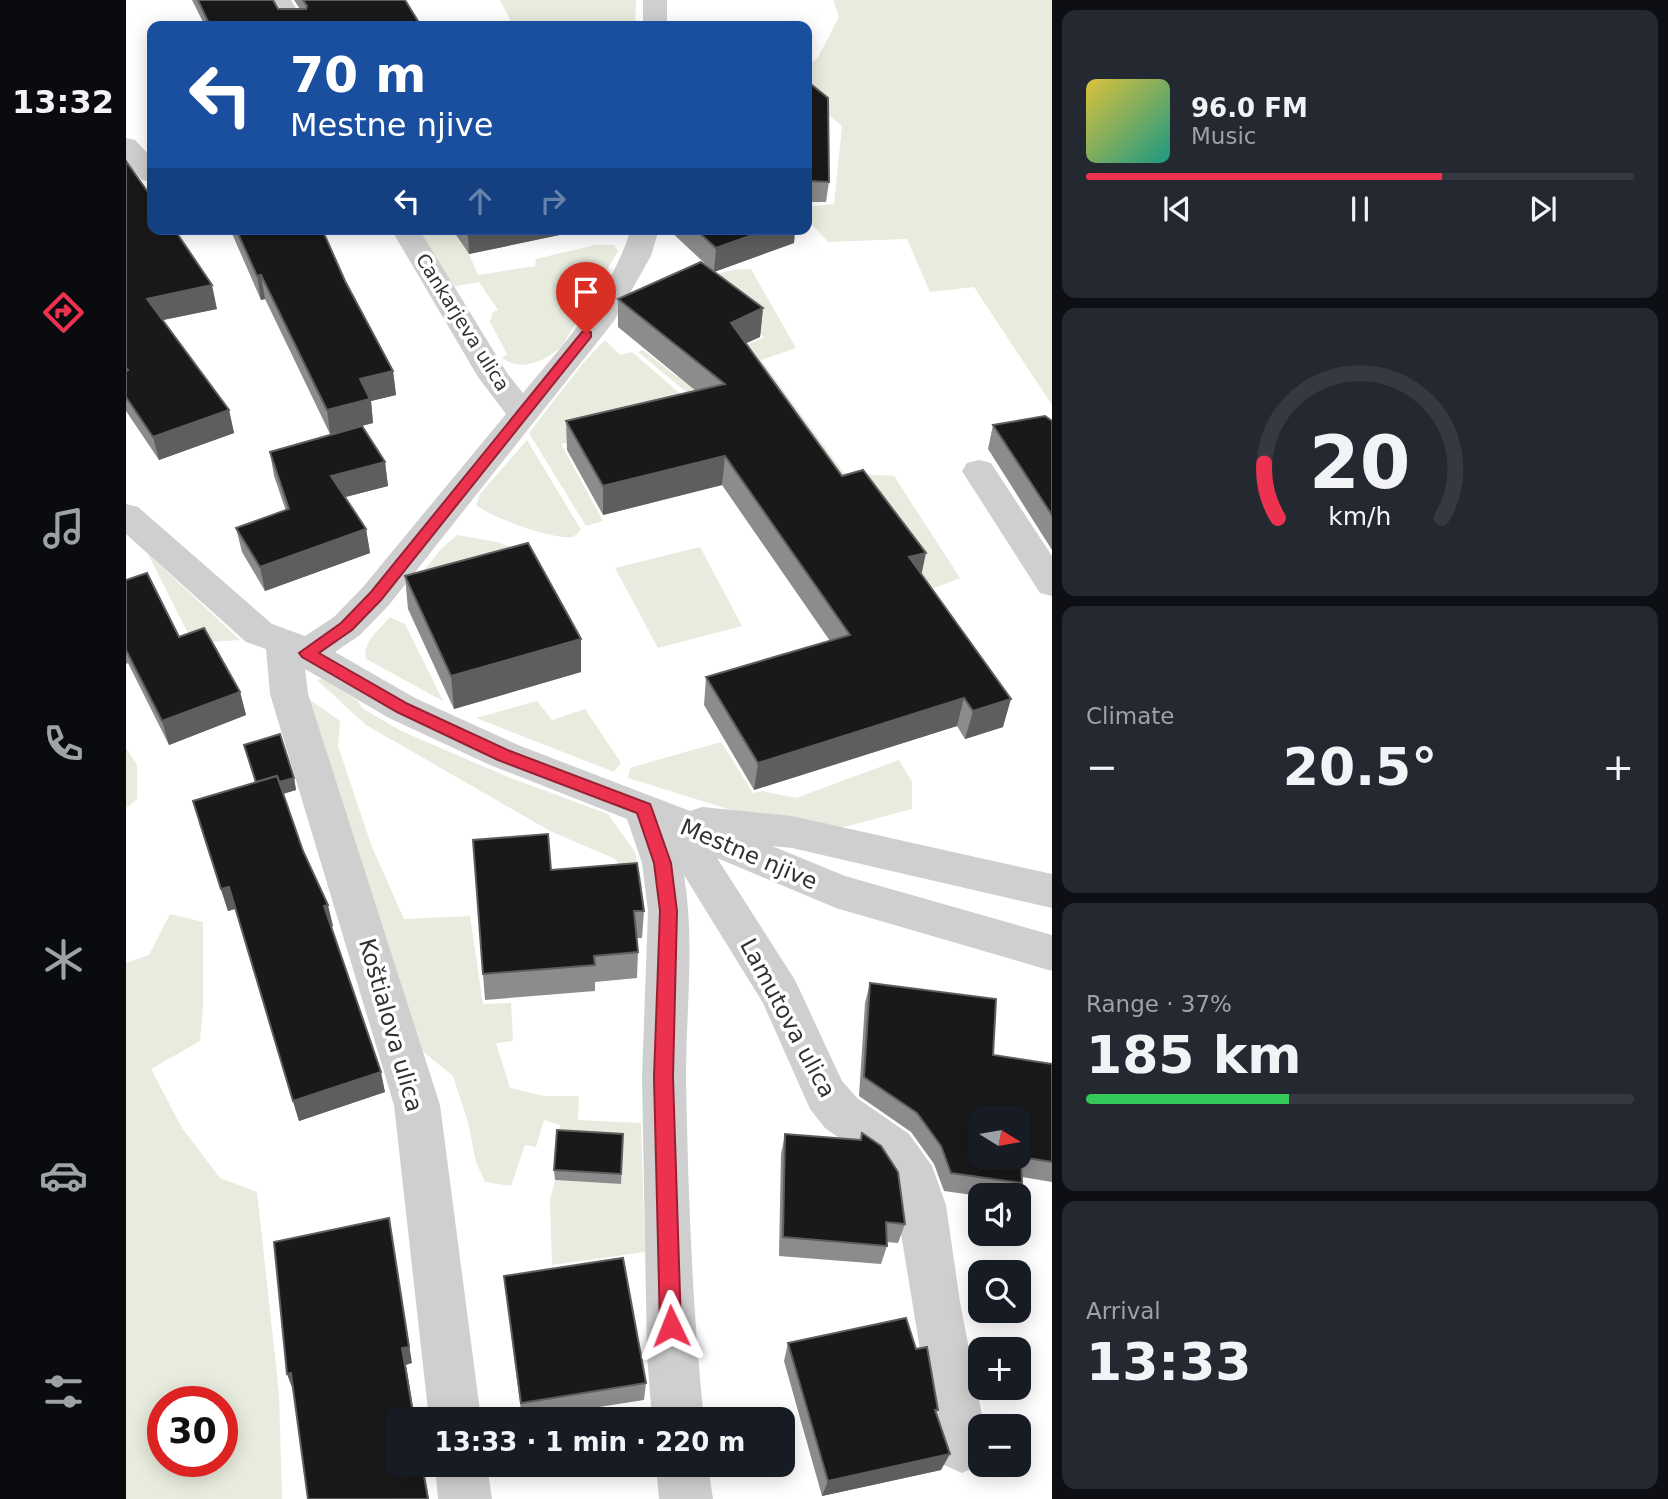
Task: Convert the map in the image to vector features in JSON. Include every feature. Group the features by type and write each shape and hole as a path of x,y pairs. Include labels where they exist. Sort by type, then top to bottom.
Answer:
{"street":[{"path":"279,0 292,21"},
{"path":"655,0 655,21"},
{"path":"126,146 147,169"},
{"name":"Cankarjeva ulica","path":"409,235 494,377 522,414"},
{"path":"126,515 259,633 295,647 347,626 376,596 603,315 636,256 643,235"},
{"path":"979,471 1052,584"},
{"name":"Mestne njive","path":"295,647 402,708 504,755 658,815 836,891 1052,953"},
{"name":"Koštialova ulica","path":"295,647 289,694 317,774 417,1105 454,1407"},
{"path":"677,1407 672,1354 664,1077 669,911 658,815 792,832 1052,891"},
{"name":"Lamutova ulica","path":"658,815 780,993 827,1095 841,1113 892,1149 915,1182 922,1205 935,1302 962,1447"},
{"path":"462,1477 465,1499"},
{"path":"683,1477 686,1499"}],"shaded area":[{"path":"500,0 636,0 635,21 510,21"},
{"path":"833,0 1052,0 1052,405 974,287 930,292 907,239 828,242 812,224 812,206 834,204 842,126 812,101 812,62 817,59 839,17"},
{"path":"423,235 456,235 469,254 478,275 535,266 536,259 595,245 614,245 618,251 562,346 534,363 518,364 502,358 507,354 490,322 493,312 498,310 479,282 452,287"},
{"path":"751,269 796,348 761,360 844,473 894,476 960,578 926,591 638,352 643,350 677,377 764,337 702,287 718,274"},
{"path":"605,340 620,355 632,352 685,398 691,411 561,444 603,521 586,526 529,433 584,362"},
{"path":"527,440 581,530 573,537 552,535 523,527 476,505 480,494"},
{"path":"457,535 497,542 520,551 413,584 441,549"},
{"path":"700,547 742,626 658,648 615,568"},
{"path":"148,554 240,640 193,643"},
{"path":"390,617 405,624 443,701 366,659 369,641"},
{"path":"323,679 358,701 362,708 401,731 508,777 608,814 635,852 643,888 634,890 626,872 615,859 550,831 366,725 317,680"},
{"path":"303,695 340,721 338,746 372,847 404,919 470,916 483,1004 511,1003 513,1041 496,1043 510,1088 544,1096 579,1096 578,1120 641,1123 645,1252 552,1265 550,1200 555,1180 621,1184 557,1140 560,1125 544,1120 536,1147 525,1145 511,1186 485,1182 476,1162 468,1122 453,1076 415,1045"},
{"path":"537,701 552,720 585,709 621,763 614,772 476,718"},
{"path":"721,742 753,793 762,791 796,798 899,760 912,782 912,809 829,831 728,809 628,778 630,768"},
{"path":"126,748 137,765 137,799 126,808"},
{"path":"170,914 203,922 203,1006 200,1041 151,1069 182,1128 220,1178 257,1192 279,1393 282,1499 126,1499 126,963 149,955"}],"building":[{"path":"198,0 273,0 278,9 306,9 303,0 405,0 418,21 208,21"},
{"path":"812,85 828,98 829,182 812,181"},
{"path":"126,161 147,191 147,235 178,235 212,285 147,299 229,410 153,437 126,397"},
{"path":"239,235 325,235 345,281 393,371 360,379 370,399 327,410 261,275 257,276"},
{"path":"702,235 752,235 716,248"},
{"path":"701,262 763,308 731,323 842,476 863,470 926,553 909,557 1011,699 973,711 964,698 758,763 706,677 850,635 725,456 603,486 566,421 725,384 618,299"},
{"path":"1045,416 1052,421 1052,515 993,425"},
{"path":"362,426 385,462 331,476 366,529 260,567 236,528 289,509 270,452"},
{"path":"528,543 581,639 451,676 405,576"},
{"path":"147,573 179,637 204,628 240,692 162,721 126,650 126,580"},
{"path":"280,734 294,778 279,782 277,776 256,782 244,745"},
{"path":"277,776 303,851 328,905 324,906 381,1072 293,1101 229,887 221,889 193,801"},
{"path":"548,834 551,870 637,863 644,911 634,911 638,952 594,956 595,965 483,974 473,840"},
{"path":"870,983 996,999 993,1055 1052,1064 1052,1162 1031,1159 1031,1106 968,1106 968,1169 1021,1169 1022,1183 951,1173 941,1146 917,1113 864,1077"},
{"path":"557,1130 623,1134 621,1174 554,1170"},
{"path":"862,1133 881,1146 898,1172 905,1224 886,1222 887,1246 783,1237 785,1134 861,1140"},
{"path":"389,1218 409,1347 402,1348 412,1407 385,1407 385,1477 424,1477 428,1499 308,1499 291,1373 287,1374 274,1242"},
{"path":"623,1258 646,1383 521,1403 504,1276"},
{"path":"906,1318 916,1349 927,1347 938,1410 935,1410 950,1454 828,1481 788,1343"}],"route":[{"path":"586,334 376,596 347,626 307,653 402,708 504,755 644,809 662,863 669,911 664,1077 671,1326"}]}
